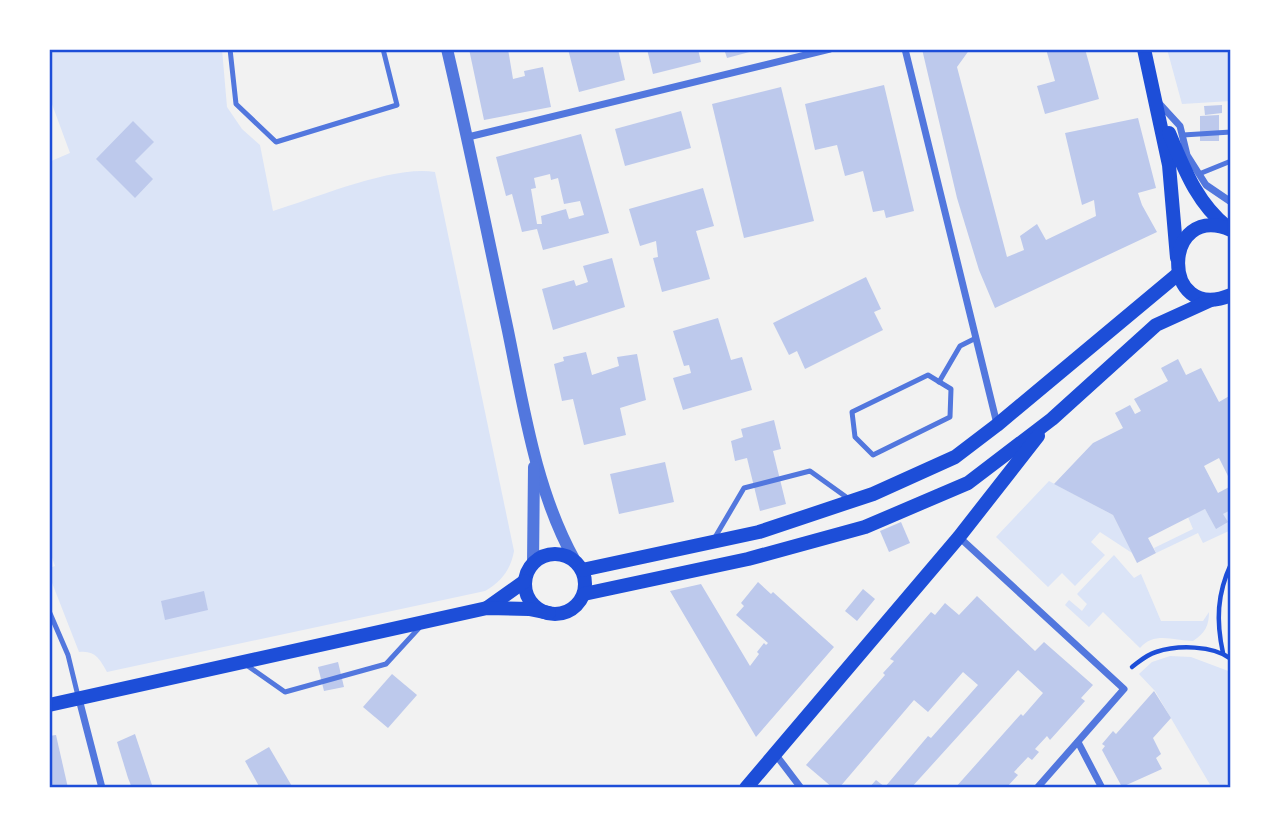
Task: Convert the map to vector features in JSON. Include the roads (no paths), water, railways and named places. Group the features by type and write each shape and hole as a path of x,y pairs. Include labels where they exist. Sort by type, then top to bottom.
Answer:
{"main road":[{"path":"1144,49 1169,165 1178,274 1190,292 1211,300"},
{"path":"1156,99 1192,187 1206,207 1230,229"},
{"path":"1177,258 1186,237 1195,230 1217,225 1230,229"},
{"path":"487,608 525,581 533,564 549,554 558,554 579,566 759,532 873,494 956,457 1178,274"},
{"path":"584,594 748,559 865,527 968,483 1052,419 1156,325 1211,300 1231,295"},
{"path":"746,788 959,537 1052,419"},
{"path":"49,705 487,608 529,609 549,614 566,612 574,608 584,594 586,586 579,566"},
{"path":"525,581 529,598 534,605 549,614"}],"street":[{"path":"447,49 468,137 534,456 562,538 579,566"},
{"path":"468,137 830,49"},
{"path":"905,49 998,425"},
{"path":"1156,99 1180,126 1187,155 1206,185 1231,202"},
{"path":"533,564 534,456"},
{"path":"959,537 1124,690 1037,788"},
{"path":"79,699 102,788"},
{"path":"1078,742 1102,788"},
{"path":"776,755 801,788"}],"lane":[{"path":"230,49 236,104 276,142 397,105 383,49"},
{"path":"1183,135 1231,132"},
{"path":"1199,174 1231,160"},
{"path":"940,382 960,346 976,338"},
{"path":"929,375 940,382 951,389 950,417 873,455 855,437 852,412 929,375"},
{"path":"712,542 744,488 810,471 852,501"},
{"path":"49,611 68,655 79,699"},
{"path":"242,662 285,692 386,664 424,622"}]}
